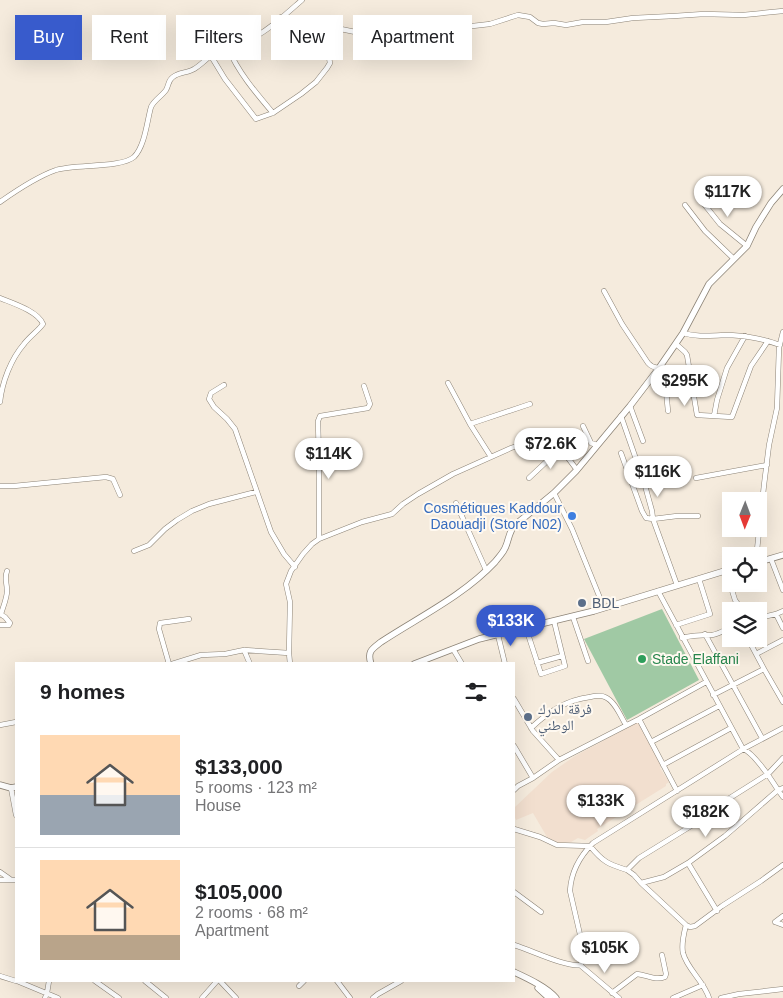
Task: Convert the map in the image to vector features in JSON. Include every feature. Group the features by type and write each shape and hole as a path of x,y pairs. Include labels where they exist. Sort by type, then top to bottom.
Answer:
{"main road":[{"path":"371,662 369,654 380,642 461,591 486,570 505,549 511,529 554,493 577,470 659,368 684,333 710,284 747,246 756,227 783,188"},
{"path":"767,559 783,555"},
{"path":"419,662 479,639 573,617 722,572"},
{"path":"1,786 14,787"},
{"path":"515,973 544,988 556,998"},
{"path":"527,979 548,998"}],"street":[{"path":"283,15 302,0"},
{"path":"343,29 370,35 407,36 435,34 455,28 490,24 518,15 530,17 543,24 566,25 583,22 614,22 633,18 704,14 743,15 783,11"},
{"path":"261,33 271,25"},
{"path":"0,202 14,192 57,170 121,162 134,157 140,146 151,107 166,90 170,80 178,74 194,69 206,60"},
{"path":"214,60 256,119 273,113 316,82 327,68 330,60"},
{"path":"234,60 273,113"},
{"path":"700,199 720,224 747,246"},
{"path":"685,205 705,231 734,259"},
{"path":"604,291 622,324 648,363 652,367 663,369 665,373 668,411"},
{"path":"0,298 40,318 43,324 25,342 15,356 5,380 0,402"},
{"path":"758,547 769,445 780,407 780,345 783,332"},
{"path":"684,333 693,336 744,336 780,345"},
{"path":"714,416 727,368 744,336"},
{"path":"676,344 687,355 697,416 732,417 751,366 768,341"},
{"path":"448,383 490,456"},
{"path":"224,385 210,393 209,398 214,407 227,419 235,430 271,532 294,567"},
{"path":"319,539 318,418 320,416 368,408 370,404 364,386"},
{"path":"470,424 530,404"},
{"path":"630,406 643,441"},
{"path":"621,416 644,482 653,519 678,585"},
{"path":"583,426 591,443 597,445"},
{"path":"290,662 290,602 286,584 291,571 303,554 319,539 362,522 392,514 403,504 438,482 490,456 546,436 553,438 577,470"},
{"path":"529,478 561,448"},
{"path":"621,452 644,516 648,519 698,516"},
{"path":"696,478 766,465"},
{"path":"0,486 106,477 113,479 120,494"},
{"path":"134,551 149,546 176,520 192,511 209,504 256,492"},
{"path":"554,493 572,529 604,608"},
{"path":"456,503 486,570"},
{"path":"771,558 783,590"},
{"path":"0,625 10,624 1,614 7,588 6,570"},
{"path":"676,626 710,614 699,578"},
{"path":"658,591 743,749 748,751 781,789 783,797"},
{"path":"767,616 783,611"},
{"path":"776,614 783,628"},
{"path":"573,617 588,661"},
{"path":"170,662 159,629 160,623 190,619"},
{"path":"526,628 541,674 564,666 554,621"},
{"path":"682,638 691,635 712,635 722,632"},
{"path":"705,634 762,738"},
{"path":"498,635 505,662"},
{"path":"756,654 783,640"},
{"path":"752,647 782,699"},
{"path":"453,649 461,662"},
{"path":"178,662 201,655 224,654 244,650 289,653"},
{"path":"244,650 249,662"},
{"path":"537,663 562,656"},
{"path":"713,695 764,669"},
{"path":"515,789 559,760 706,682"},
{"path":"531,728 558,707 578,699 597,696 606,697 613,703 626,725"},
{"path":"515,700 531,728 559,760"},
{"path":"651,742 719,706"},
{"path":"639,719 677,791"},
{"path":"0,725 15,722"},
{"path":"663,766 731,728"},
{"path":"580,965 584,960 584,952 570,891 570,881 576,866 590,846 743,749 783,728"},
{"path":"515,748 533,778"},
{"path":"627,870 639,858 699,821 714,808 768,774 783,758"},
{"path":"14,787 15,801"},
{"path":"641,883 664,877 688,863 725,836 781,789"},
{"path":"515,829 540,837 557,845 590,846"},
{"path":"590,846 600,859 627,870 634,875 690,927 695,926 783,865"},
{"path":"688,863 716,910"},
{"path":"0,872 14,880"},
{"path":"0,880 14,880"},
{"path":"515,893 541,912"},
{"path":"783,916 775,922 783,924"},
{"path":"686,925 682,944 683,952 709,998"},
{"path":"515,945 568,965 580,965 618,998"},
{"path":"612,993 637,974 652,979 662,979 665,977 662,955"},
{"path":"0,976 15,981"},
{"path":"18,982 46,995 58,998"},
{"path":"46,995 49,982"},
{"path":"96,982 119,998"},
{"path":"146,982 166,998"},
{"path":"202,998 218,982"},
{"path":"220,982 236,998"},
{"path":"299,986 303,982"},
{"path":"338,982 350,998"},
{"path":"373,998 399,982"},
{"path":"673,998 703,985"},
{"path":"721,998 783,989"}],"shaded area":[{"path":"638,722 661,764 660,768 669,782 666,786 597,829 598,831 585,840 578,838 571,842 558,843 547,837 533,813 516,820 515,807 552,772 575,756"}],"green space":[{"name":"Stade Elaffani","path":"662,609 699,680 627,720 584,639"}],"place":[{"name":"Cosmétiques Kaddour Daouadji (Store N02)","path":"572,516"},
{"name":"BDL","path":"582,603"},
{"name":"Stade Elaffani","path":"642,659"},
{"name":"فرقة الدرك الوطني","path":"528,717"}]}
